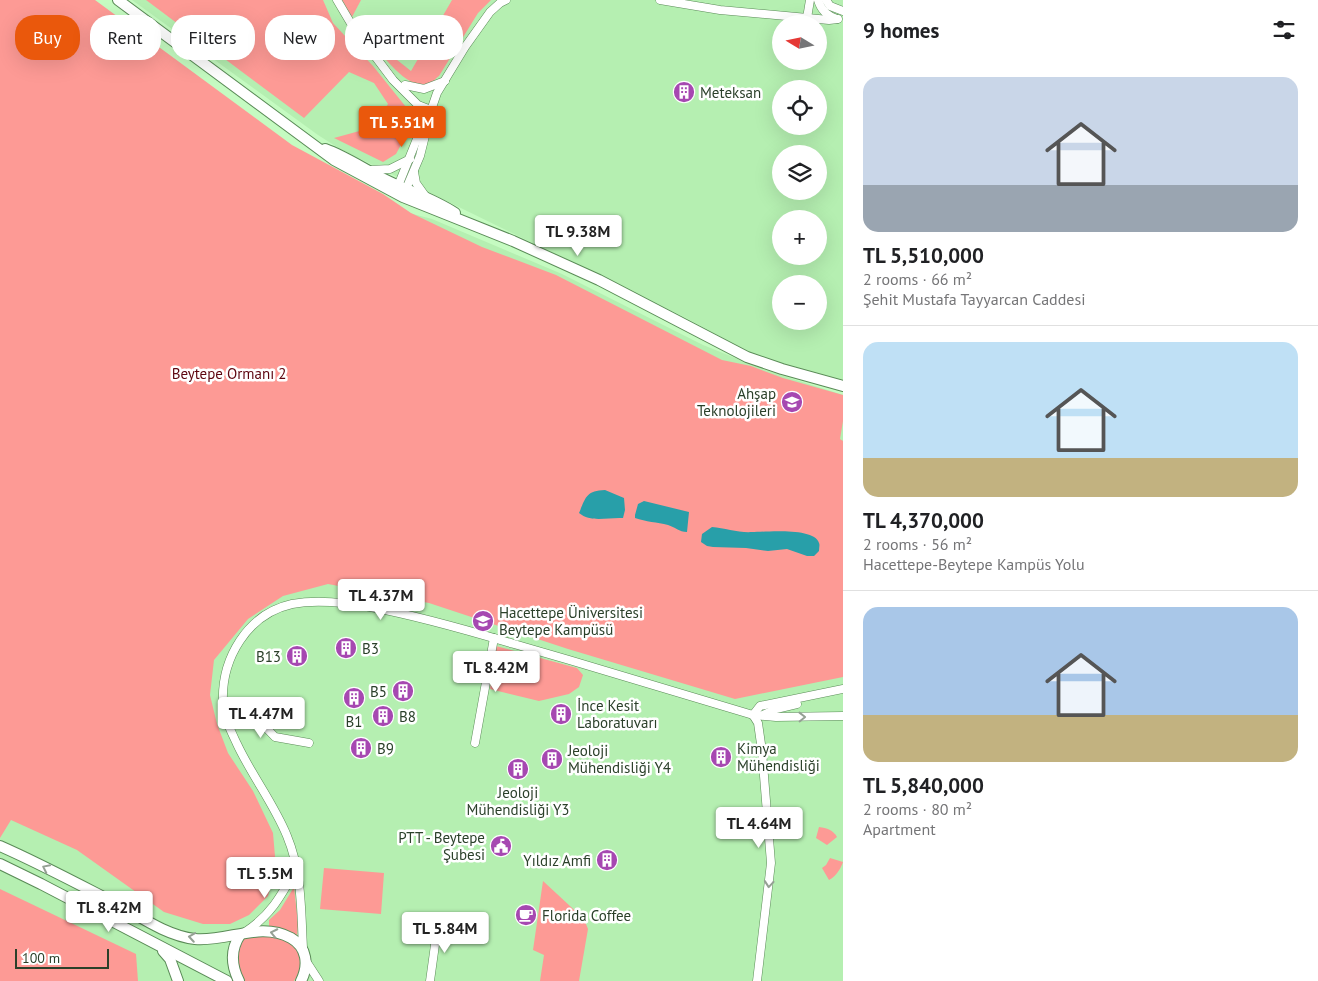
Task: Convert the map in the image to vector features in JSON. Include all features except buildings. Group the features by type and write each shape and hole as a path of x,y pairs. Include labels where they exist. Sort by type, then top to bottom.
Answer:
{"main road":[{"path":"118,0 334,160 440,212 466,220 599,280 747,357 843,386"},
{"path":"314,145 336,153 368,170 400,191 426,197 443,205 466,220"},
{"path":"0,846 48,868 155,925 180,935 195,939 230,937 252,931 275,932 290,938 303,948 306,961 301,981"},
{"path":"0,864 227,981"},
{"path":"239,981 232,961 234,948 240,935"},
{"path":"160,946 170,959 178,981"}],"street":[{"path":"337,0 353,27 393,80 418,105 427,108"},
{"path":"400,191 414,170 425,136 427,108 465,47 490,12 506,0"},
{"path":"660,0 720,10 775,15"},
{"path":"808,15 810,0"},
{"path":"818,0 826,14 841,19"},
{"path":"826,0 830,6 843,11"},
{"path":"828,20 841,19"},
{"path":"388,71 396,76 427,108"},
{"path":"405,85 424,88 444,81"},
{"path":"400,191 421,129 426,125"},
{"path":"368,170 390,169 410,158"},
{"path":"414,170 416,183 426,197"},
{"path":"303,948 302,903 288,838 236,743 228,725 223,704 227,664 232,652 241,638 264,615 277,609 292,604 338,603 404,613 757,716 843,716"},
{"path":"475,743 494,638"},
{"path":"757,981 771,863 762,751 757,716 760,706 843,689"},
{"path":"757,716 788,705 843,694"},
{"path":"223,704 250,711 275,737 309,743"},
{"path":"240,935 266,917 296,869"},
{"path":"430,981 438,923"},
{"path":"306,961 319,981"}],"shaded area":[{"path":"132,0 843,0 843,383 767,362 686,318 340,149 215,60 255,60 255,15 171,15 171,28 161,21 161,15 153,15"},
{"name":"Hacettepe Üniversitesi Beytepe Kampüsü","path":"306,186 432,219 562,274 703,345 765,370 843,395 843,981 0,981 0,838"}],"green space":[{"name":"Beytepe Ormanı 2","path":"0,0 95,0 115,15 90,15 90,60 161,60 161,49 171,56 171,60 177,60 292,145 383,194 411,213 482,247 556,275 722,360 751,366 783,378 843,395 843,421 840,439 843,441 843,677 735,699 568,649 429,603 328,584 283,596 248,619 214,660 210,695 217,724 228,753 253,791 273,833 276,868 268,896 249,915 230,924 203,924 164,912 77,850 11,820 0,838"},
{"path":"146,0 323,0 330,15 265,15 265,60 335,60 335,25 345,36 345,60 367,60 406,107 412,124 396,154 383,162 334,138 374,127 388,104 374,83 349,72 304,118 226,60 255,60 255,15 171,15 171,19"},
{"path":"342,0 361,0 353,15 351,15"},
{"path":"452,0 491,0 478,13 463,37 463,15 443,15"},
{"path":"387,60 397,60 411,71 417,60 449,60 439,76 430,84 422,85 407,79"},
{"path":"496,646 577,668 583,675 579,687 569,694 539,701 490,689"},
{"path":"819,827 830,830 837,837 827,845 816,838"},
{"path":"830,858 843,862 838,872 829,880 822,868"},
{"path":"324,868 384,873 381,914 320,909"},
{"path":"543,881 584,919 588,929 579,981 540,981 544,955 533,950"},
{"path":"294,887 298,923 297,938 290,932 269,926 269,920 280,910"},
{"path":"0,889 136,954 138,981 0,981"},
{"path":"259,934 280,938 296,949 299,955 300,966 294,981 245,981 241,976 237,966 237,956 242,940"}],"water":[{"path":"605,490 624,498 625,510 623,518 594,519 579,513 590,493"},
{"path":"644,501 689,512 687,532 668,525 635,518 638,504"},
{"path":"712,527 742,532 799,532 815,538 819,543 819,551 814,556 807,556 787,549 768,551 707,546 701,542 702,534"}],"place":[{"name":"Meteksan","path":"684,92"},
{"name":"Ahşap Teknolojileri","path":"792,402"},
{"name":"Hacettepe Üniversitesi Beytepe Kampüsü","path":"483,621"},
{"name":"B3","path":"346,648"},
{"name":"B13","path":"297,656"},
{"name":"B5","path":"403,691"},
{"name":"B1","path":"354,698"},
{"name":"İnce Kesit Laboratuvarı","path":"561,714"},
{"name":"B8","path":"383,716"},
{"name":"B9","path":"361,748"},
{"name":"Kimya Mühendisliği","path":"721,757"},
{"name":"Jeoloji Mühendisliği Y4","path":"552,759"},
{"name":"Jeoloji Mühendisliği Y3","path":"518,769"},
{"name":"PTT - Beytepe Şubesi","path":"501,846"},
{"name":"Yıldız Amfi","path":"607,860"},
{"name":"Florida Coffee","path":"526,915"}]}
